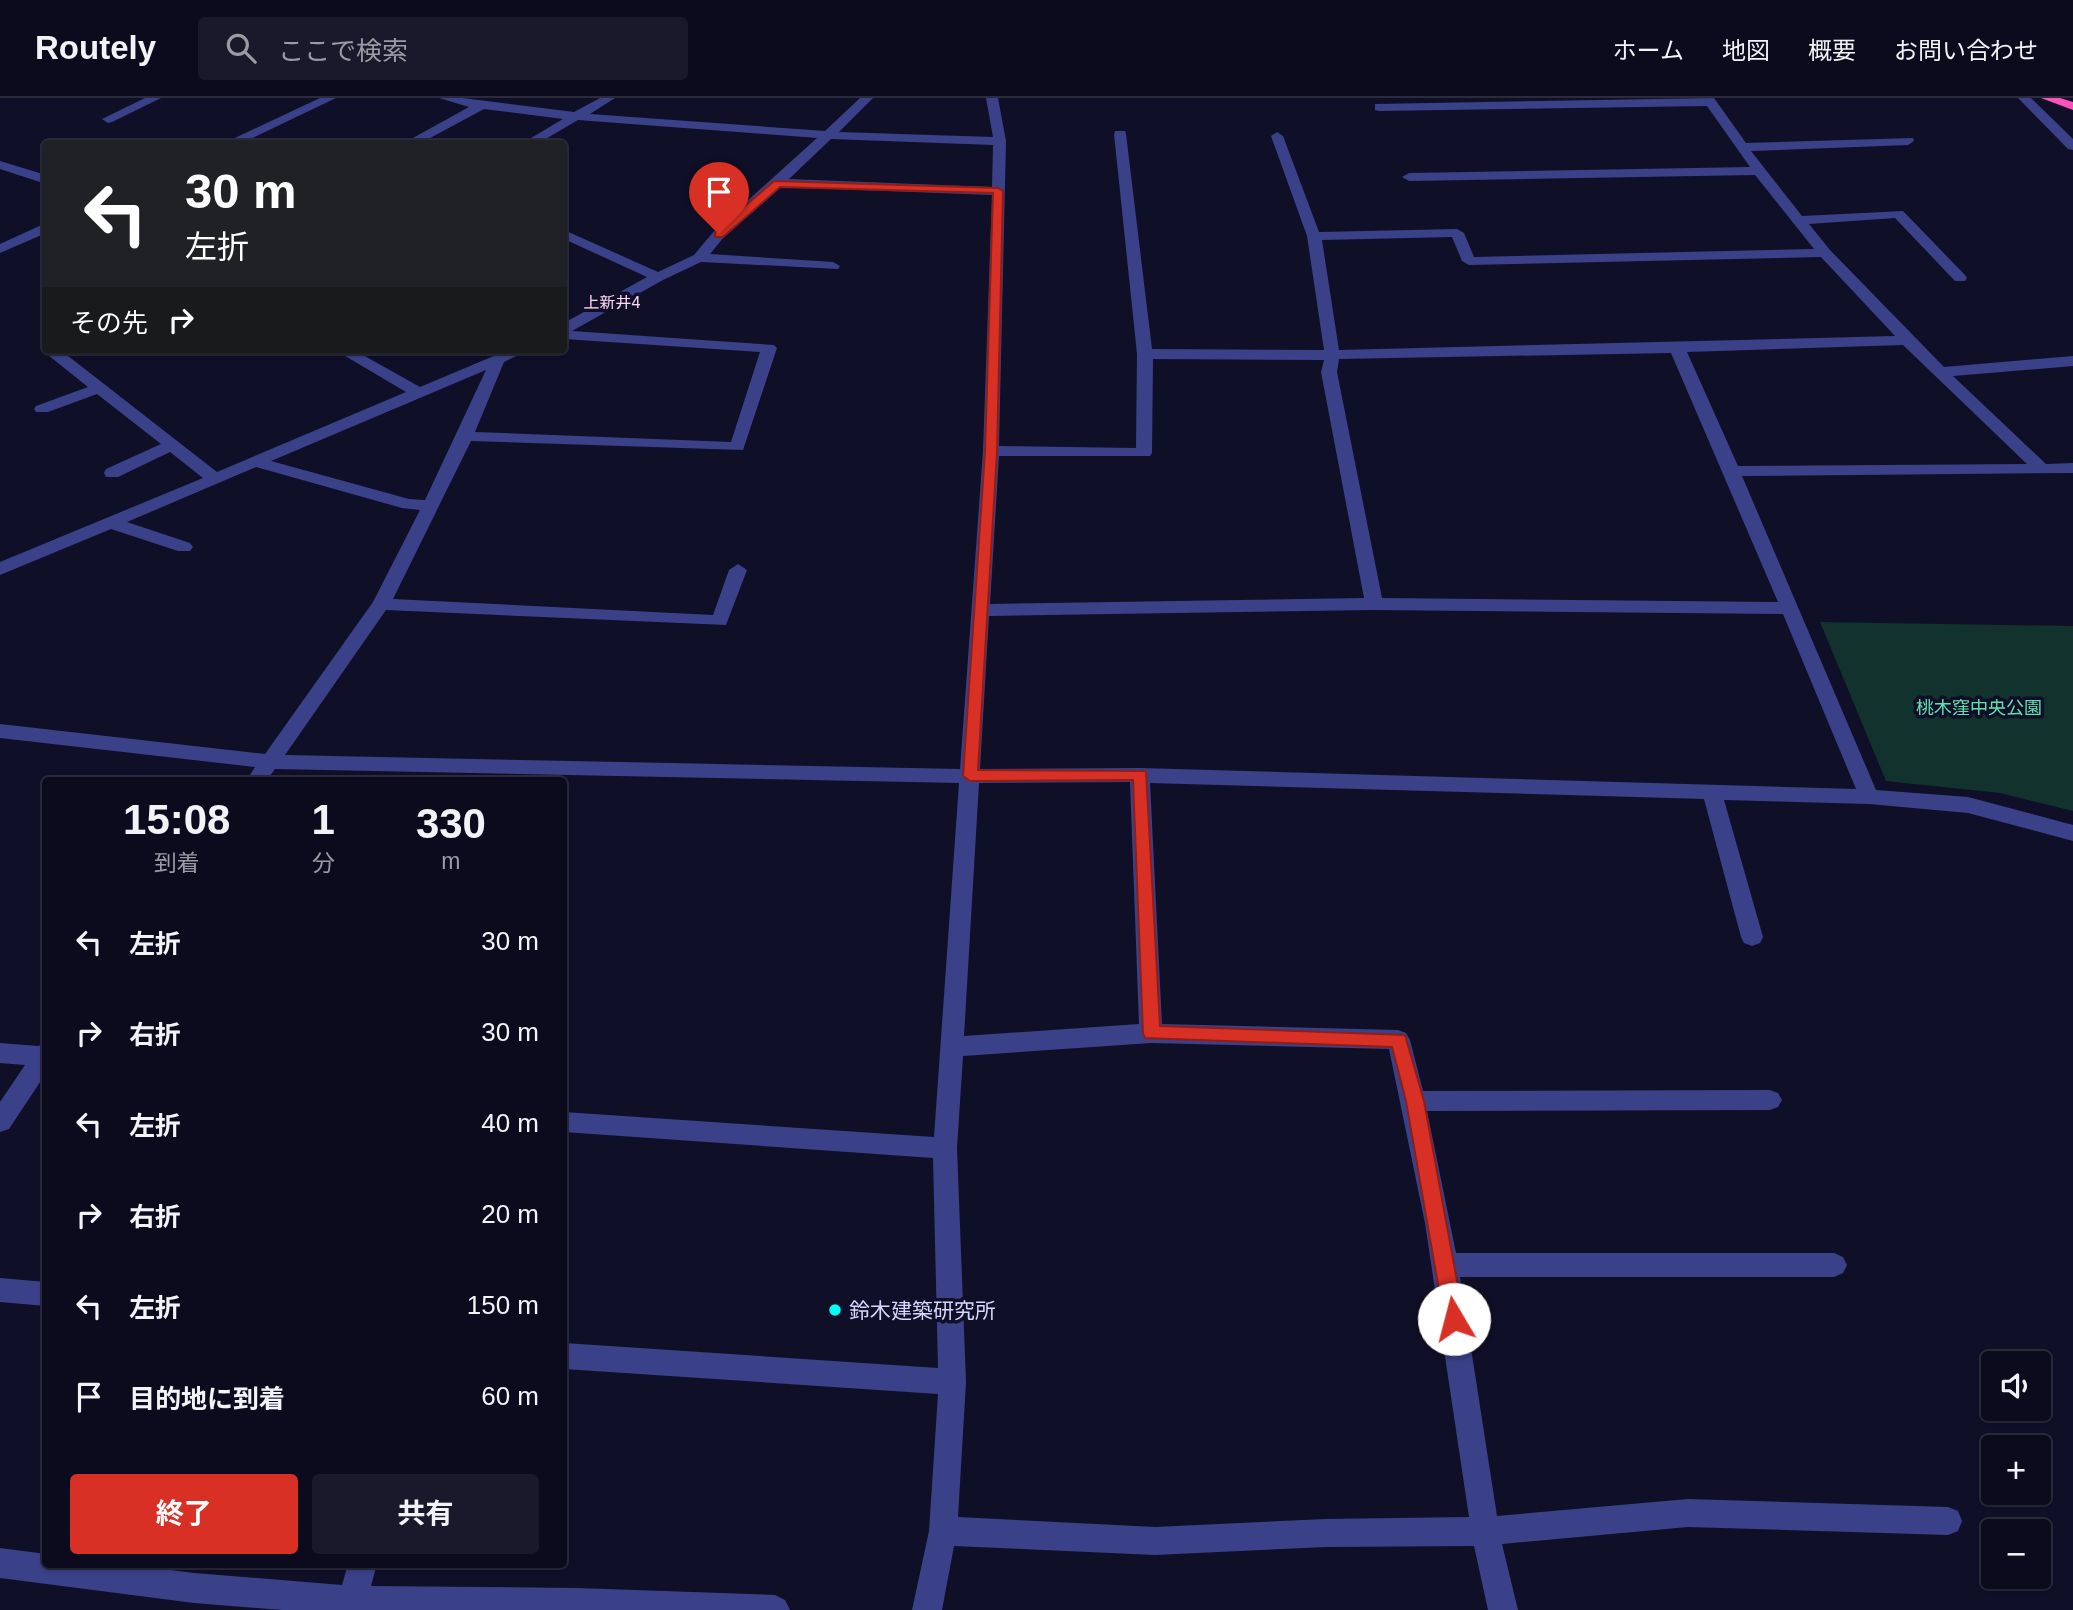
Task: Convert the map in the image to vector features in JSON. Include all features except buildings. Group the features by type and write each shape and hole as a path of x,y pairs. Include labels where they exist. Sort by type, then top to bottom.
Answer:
{"highway":[{"path":"2047,98 2073,106"}],"street":[{"path":"108,119 155,98"},
{"path":"237,140 330,98"},
{"path":"445,98 579,117 827,137 1000,141"},
{"path":"535,140 609,98"},
{"path":"567,327 658,277 699,258 719,234 778,184 867,98"},
{"path":"928,1610 943,1531 951,1382 945,1148 991,452 1000,141 992,98"},
{"path":"2024,98 2073,146"},
{"path":"1378,107 1709,100 1759,171 1825,253 1907,340 2042,469"},
{"path":"416,140 482,105"},
{"path":"991,452 1144,453 1145,354 1119,134"},
{"path":"1278,136 1314,236 1332,355 1329,372 1374,604"},
{"path":"1742,147 1908,141"},
{"path":"0,165 42,179"},
{"path":"1409,177 1759,171"},
{"path":"778,184 998,191"},
{"path":"1800,220 1898,214 1961,278"},
{"path":"0,249 42,229"},
{"path":"1314,236 1457,233 1469,261 1825,253"},
{"path":"567,235 658,277"},
{"path":"699,258 833,266"},
{"path":"465,436 737,447 769,348 567,335"},
{"path":"1145,354 1332,355 1907,340"},
{"path":"1676,348 1791,608 1869,797"},
{"path":"56,354 214,478"},
{"path":"350,354 417,392"},
{"path":"2,566 513,354"},
{"path":"260,777 381,604 465,436 497,362"},
{"path":"1941,372 2073,362"},
{"path":"42,409 99,388"},
{"path":"112,473 172,445"},
{"path":"255,462 408,504 431,505"},
{"path":"1732,471 2073,468"},
{"path":"109,522 184,547"},
{"path":"381,604 720,621 738,570"},
{"path":"981,610 1374,604 1791,608"},
{"path":"0,731 272,762 970,776 1140,775 1869,797 1968,805 2073,833"},
{"path":"1140,775 1151,1033"},
{"path":"1712,792 1752,937"},
{"path":"952,1047 1151,1033 1398,1040 1415,1101 1446,1265 1485,1531 1503,1610"},
{"path":"0,1053 42,1056"},
{"path":"0,1122 42,1060"},
{"path":"1415,1101 1770,1100"},
{"path":"567,1122 945,1148"},
{"path":"1446,1265 1834,1265"},
{"path":"0,1290 42,1294"},
{"path":"567,1356 951,1382"},
{"path":"943,1531 1156,1541 1325,1533 1485,1531 1688,1513 1948,1521"},
{"path":"0,1563 194,1588 352,1601 577,1603 775,1610"},
{"path":"352,1601 362,1568"}],"green space":[{"name":"桃木窪中央公園","path":"1820,622 2073,626 2073,811 2000,793 1886,781"}],"place":[{"name":"鈴木建築研究所","path":"835,1310"}],"district":[{"name":"上新井4","path":"612,302"}],"route":[{"path":"719,234 778,184 998,191 991,452 970,776 1140,775 1151,1033 1398,1040 1415,1101 1454,1319"}]}
